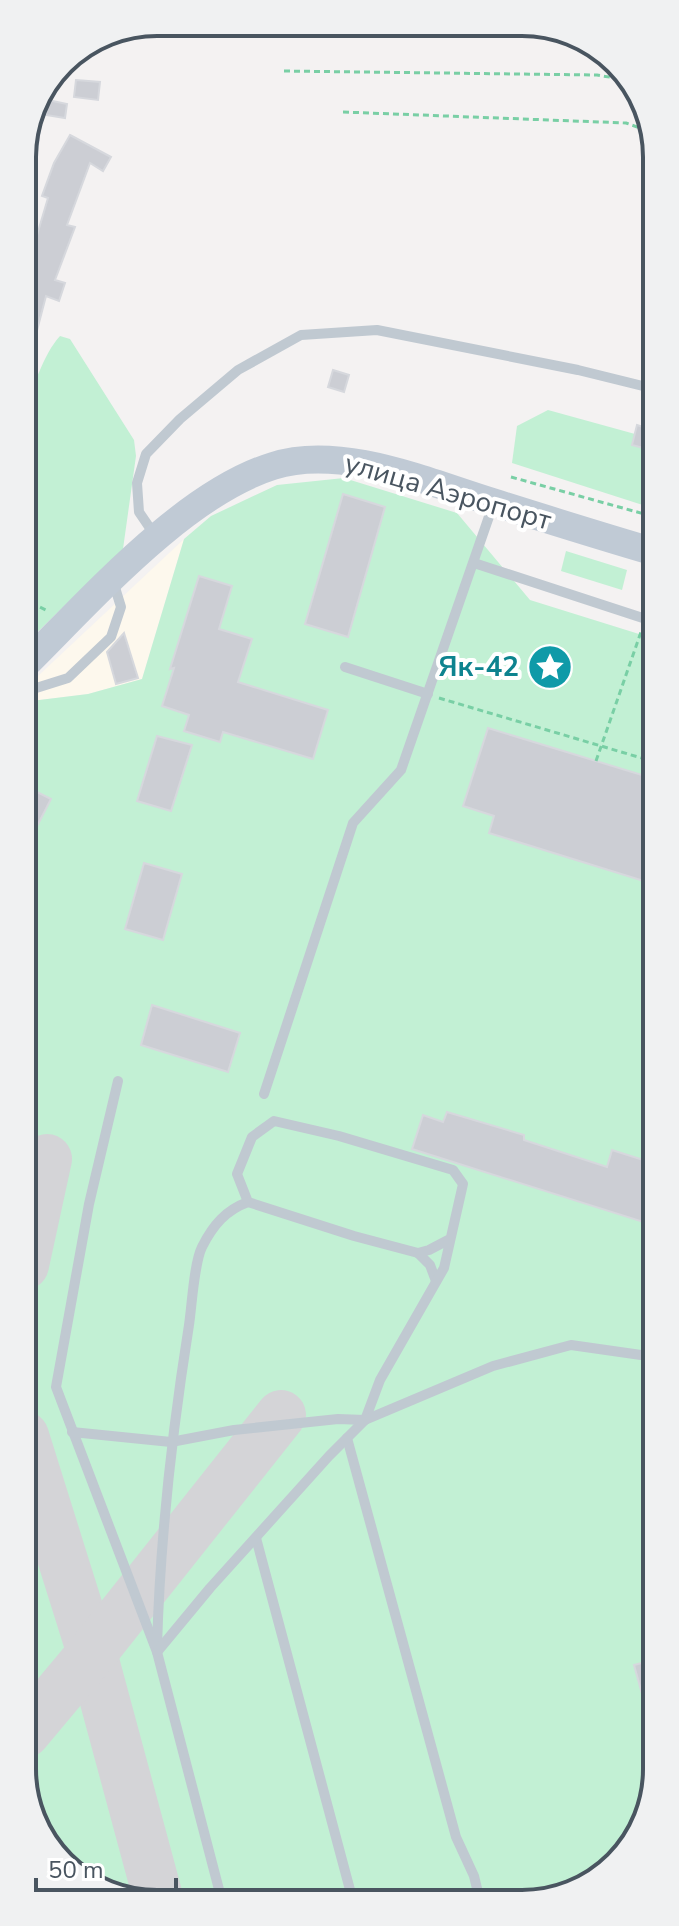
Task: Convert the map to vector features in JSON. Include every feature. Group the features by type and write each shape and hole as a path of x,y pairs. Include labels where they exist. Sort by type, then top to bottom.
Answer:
{"main road":[{"name":"улица Аэропорт","path":"36,654 112,579 198,505 233,483 274,465 310,459 359,464 643,548"}],"lane":[{"path":"157,538 139,512 137,483 146,454 180,419 238,370 301,335 377,330 643,386"},
{"path":"264,1094 353,823 401,770 493,503"},
{"path":"474,563 643,618"},
{"path":"36,688 68,678 111,637 121,607 112,579"},
{"path":"345,667 428,694"},
{"path":"118,1081 89,1204 56,1387 157,1652 219,1890"},
{"path":"248,1202 237,1174 252,1137 274,1121 339,1136 453,1170 463,1184 444,1268 380,1380 365,1420"},
{"path":"157,1652 171,1442 201,1249 223,1215 248,1202 418,1253 430,1265 436,1281"},
{"path":"418,1253 450,1239"},
{"path":"157,1652 365,1420 493,1366 571,1345 643,1357"},
{"path":"72,1432 171,1442 234,1430 338,1419 365,1420"},
{"path":"347,1438 456,1837 477,1890"},
{"path":"256,1538 350,1890"}],"path":[{"path":"284,71 613,78"},
{"path":"343,112 626,123 639,128"},
{"path":"511,477 643,514"},
{"path":"36,606 49,612"},
{"path":"596,761 643,638"},
{"path":"428,694 643,758"}],"shaded area":[{"path":"184,539 142,679 88,694 36,700 36,678"}],"green space":[{"path":"60,336 70,339 134,440 136,456 123,549 36,633 36,379 48,352"},
{"path":"548,410 635,434 643,440 643,505 512,463 517,426"},
{"path":"344,478 457,513 530,600 643,635 643,1777 634,1815 613,1849 582,1874 545,1888 134,1888 97,1874 61,1843 42,1808 38,1792 36,700 88,694 142,679 184,539 211,516 277,485"},
{"path":"566,551 627,570 622,590 561,571"}],"building":[{"path":"76,80 100,82 98,100 74,97"},
{"path":"51,101 67,104 65,118 46,115"},
{"path":"70,135 111,157 103,171 90,163 67,225 75,227 55,280 65,283 59,301 46,296 36,334 36,238 48,198 42,196 54,163"},
{"path":"333,370 349,375 344,392 328,387"},
{"path":"637,425 643,427 643,448 632,445"},
{"path":"343,494 385,507 348,637 305,624"},
{"path":"199,576 232,586 219,629 252,639 238,682 328,710 313,759 223,732 220,742 184,731 189,715 162,706 174,668 170,669"},
{"path":"124,633 138,678 116,684 107,652"},
{"path":"488,728 643,775 643,881 489,833 494,816 463,806"},
{"path":"157,736 192,745 171,811 137,801"},
{"path":"36,792 51,799 36,828"},
{"path":"144,863 182,874 163,940 125,929"},
{"path":"152,1005 240,1033 228,1072 141,1045"},
{"path":"447,1112 524,1135 524,1140 607,1167 612,1150 643,1160 643,1222 412,1149 423,1115 443,1122"},
{"path":"643,1663 643,1698 634,1665"}],"taxiway":[{"path":"36,1210 47,1159"},
{"path":"36,1720 281,1415"},
{"path":"36,1474 92,1653 156,1890"}],"place":[{"name":"Як-42","path":"550,667"}]}
